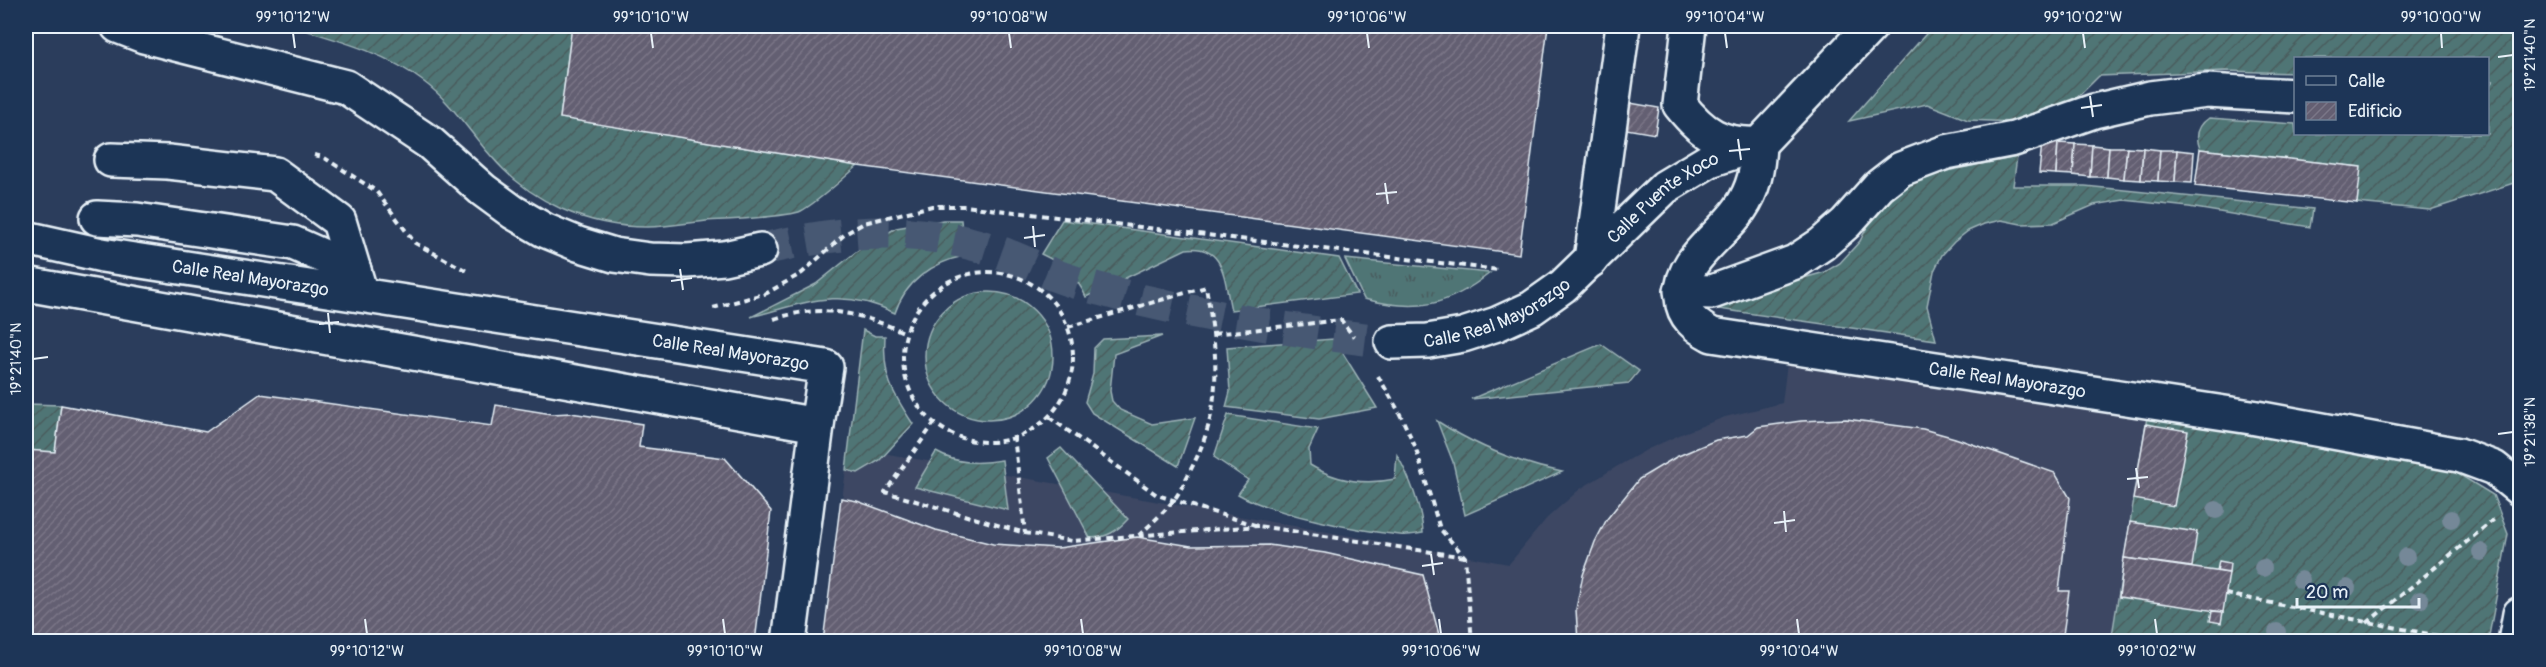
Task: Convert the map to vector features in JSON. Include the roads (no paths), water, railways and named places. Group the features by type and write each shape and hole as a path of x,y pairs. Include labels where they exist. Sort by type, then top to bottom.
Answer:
{"street":[{"path":"118,26 144,36 346,87 430,143 483,190 513,212 544,230 578,244 614,255 650,260 687,261 724,258 760,250"},
{"path":"1591,260 1623,26"},
{"path":"1689,26 1680,105 1693,122 1710,135 1742,145 1759,144 1758,167 1751,189 1739,210 1691,264 1684,276 1681,291 1712,292 1795,262 1822,244 1846,223 1879,186 1900,169 1946,152 2014,139 2094,111 2150,98 2207,91 2294,96"},
{"name":"Calle Puente Xoco","path":"1591,260 1665,187 1710,160 1759,144 1871,26"},
{"path":"111,160 168,162 275,174 339,221 357,282"},
{"path":"97,219 137,220 293,243 357,282"},
{"name":"Calle Real Mayorazgo","path":"26,238 102,255 357,282 826,367 817,425"},
{"path":"95,296 102,255"},
{"name":"Calle Real Mayorazgo","path":"1392,342 1428,341 1463,335 1497,324 1532,308 1563,286 1591,260"},
{"path":"26,284 817,425 789,642"},
{"name":"Calle Real Mayorazgo","path":"1681,291 1682,306 1689,318 1699,328 1712,335 2251,417 2447,453 2477,460 2494,468 2520,489"},
{"path":"2515,642 2520,614"}],"tunnel":[{"path":"760,250 853,234 915,234 946,238 1012,257 1070,281 1136,299 1264,325 1392,342"}]}
